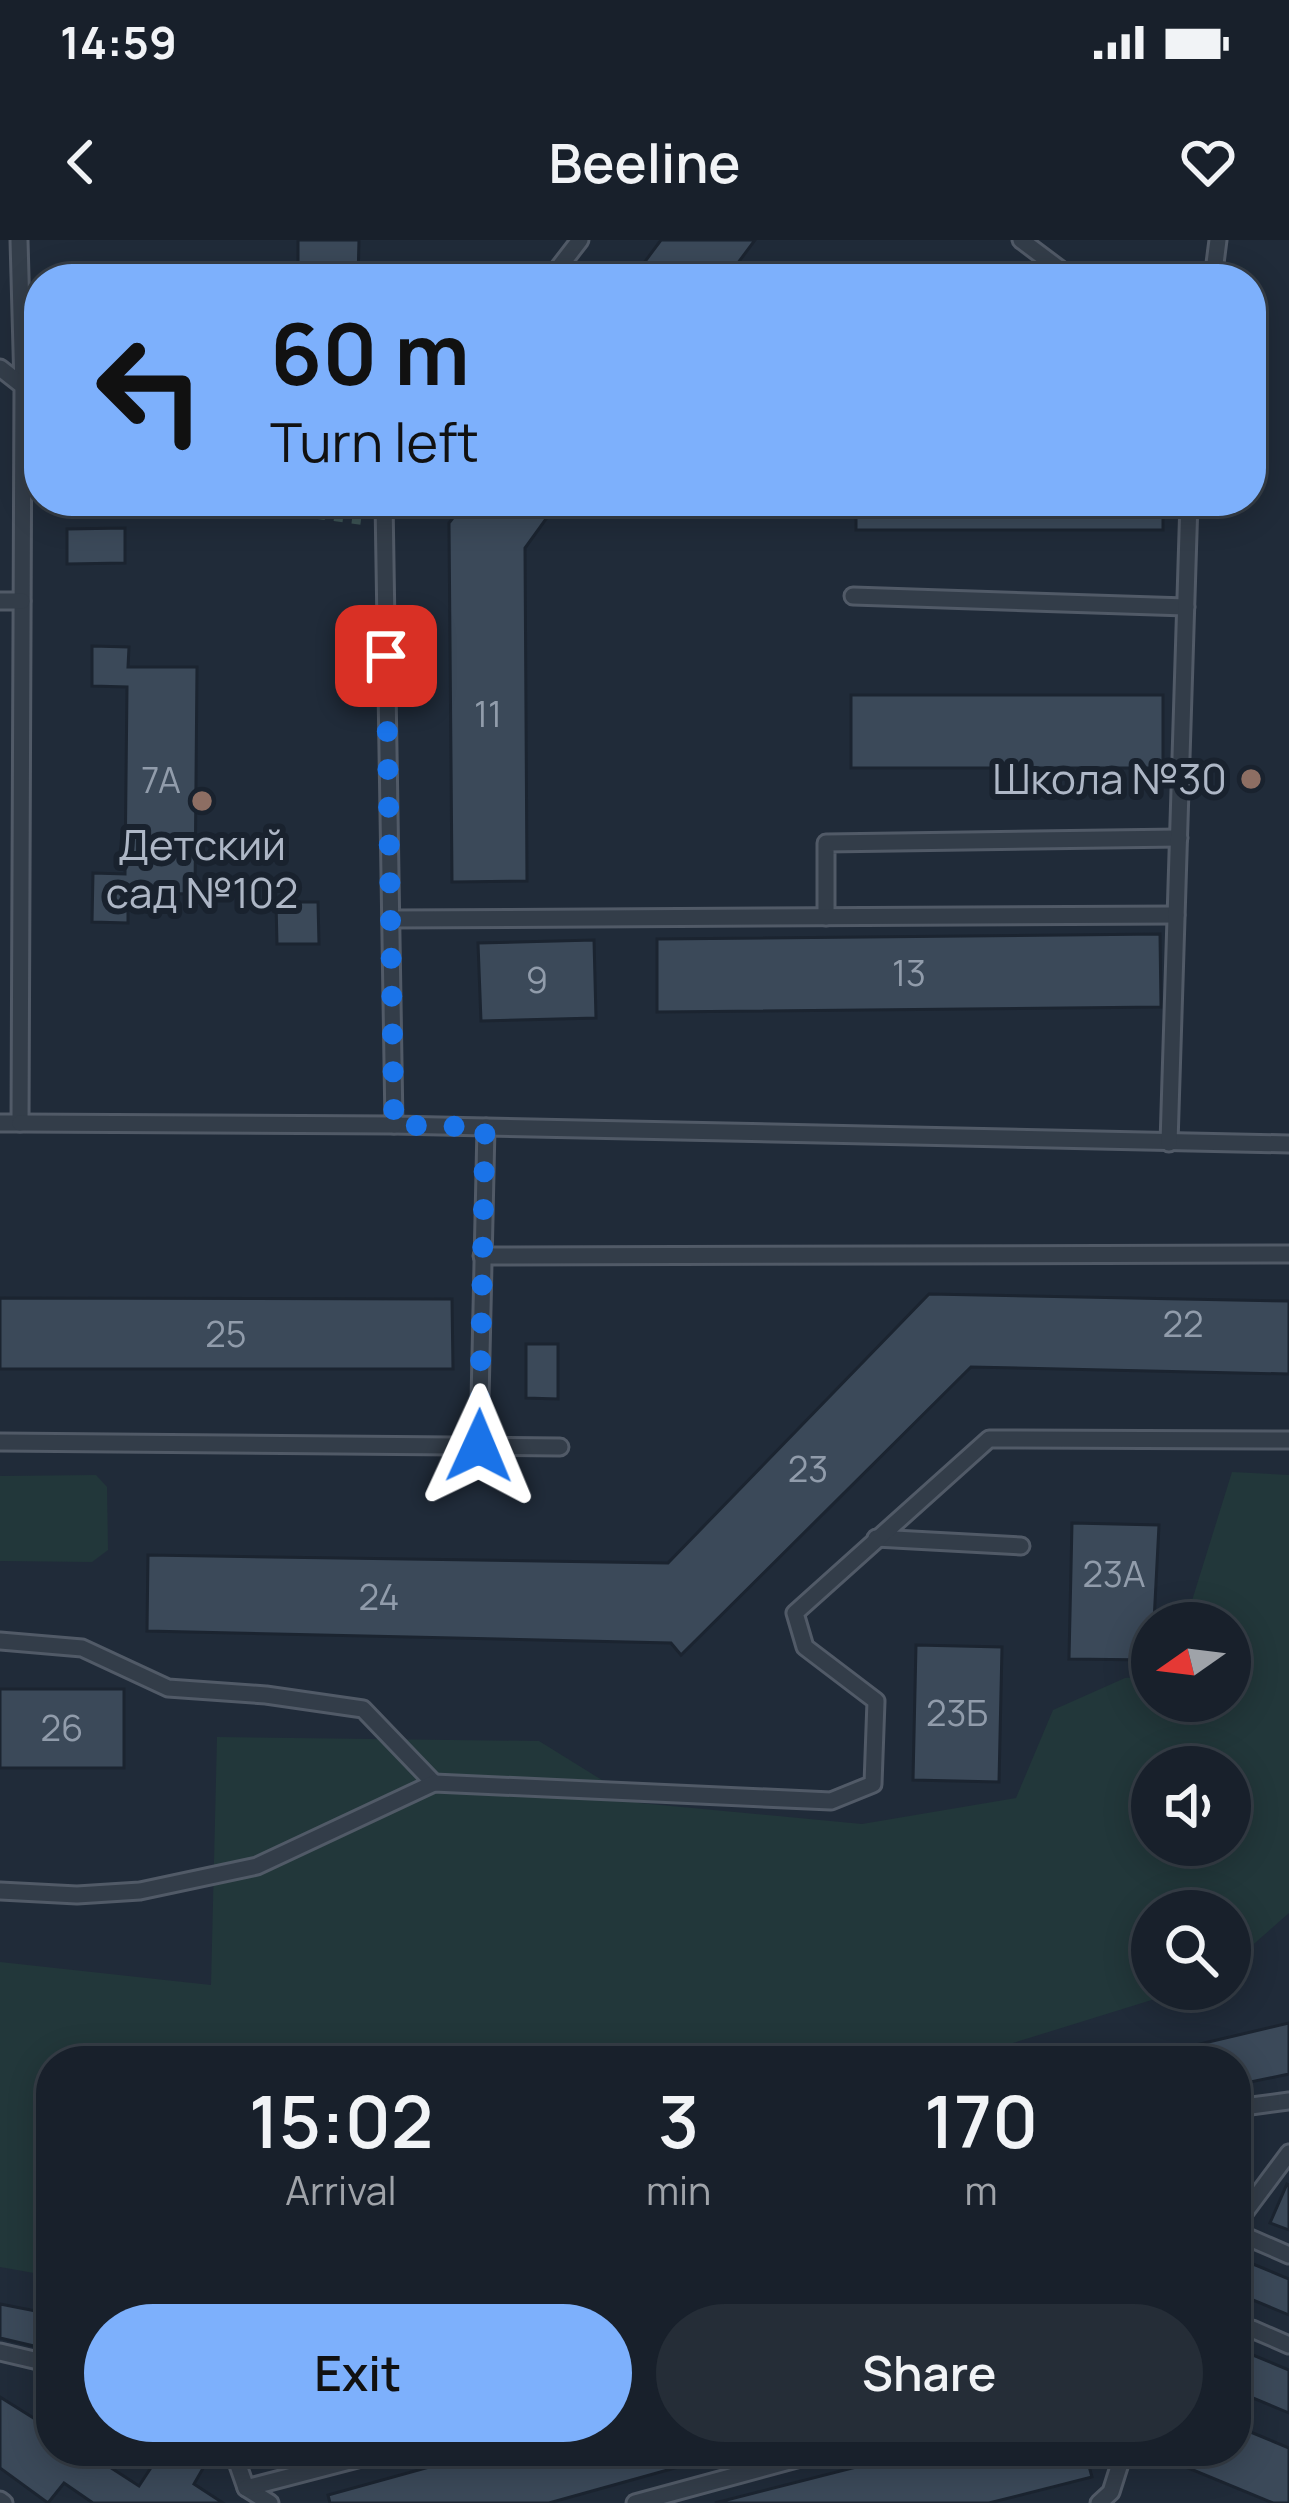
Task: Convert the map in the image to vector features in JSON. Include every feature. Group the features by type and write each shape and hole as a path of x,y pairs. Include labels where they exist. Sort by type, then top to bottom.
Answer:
{"lane":[{"path":"19,240 23,386 20,1124"},
{"path":"562,264 580,240"},
{"path":"1021,240 1053,264"},
{"path":"0,368 23,386"},
{"path":"384,516 394,1125"},
{"path":"1169,1143 1189,516"},
{"path":"853,596 1186,607"},
{"path":"0,601 22,601"},
{"path":"0,821 21,821"},
{"path":"826,916 826,843 1179,838"},
{"path":"0,905 21,905"},
{"path":"391,919 1176,915"},
{"path":"0,1123 394,1125 1289,1144"},
{"path":"479,1446 485,1127"},
{"path":"482,1256 1289,1254"},
{"path":"0,1891 77,1895 140,1891 257,1866 434,1783 831,1801 873,1784 876,1701 805,1647 795,1613 988,1439 1289,1440"},
{"path":"0,1442 560,1447"},
{"path":"876,1538 1021,1546"},
{"path":"0,1640 82,1648 168,1688 363,1709 434,1783"},
{"path":"1251,2106 1289,2101"},
{"path":"1251,2208 1288,2157"},
{"path":"1251,2236 1289,2255"},
{"path":"1252,2329 1289,2345"},
{"path":"0,2352 36,2360"},
{"path":"238,2466 246,2488 270,2503"},
{"path":"246,2488 330,2466"},
{"path":"635,2503 771,2466"},
{"path":"1099,2503 1111,2492 1119,2466"}],"path":[{"path":"317,516 384,525"}],"green space":[{"path":"1232,1472 1289,1475 1289,1913 1251,1946 1251,1890 1131,1890 1131,2006 1003,2046 36,2046 36,2273 0,2267 0,1962 211,1985 217,1737 539,1741 639,1803 862,1824 1016,1798 1053,1710 1131,1678 1131,1722 1251,1722 1251,1602 1192,1602"},
{"path":"96,1475 107,1487 108,1550 92,1562 0,1561 0,1476"}],"building":[{"path":"298,240 359,240 358,264 298,264"},
{"path":"661,240 755,240 737,264 643,264"},
{"path":"454,516 548,516 525,548 527,881 452,882 449,523"},
{"path":"856,516 1163,516 1163,530 856,530"},
{"path":"125,528 125,563 67,564 67,529"},
{"path":"92,646 129,647 128,667 197,667 195,894 128,893 128,923 92,922 93,873 125,874 127,687 92,686"},
{"path":"851,695 1163,695 1163,768 851,768"},
{"path":"276,902 318,902 319,944 277,944"},
{"path":"1160,934 1161,1007 657,1012 657,939"},
{"path":"594,940 596,1018 481,1021 478,943"},
{"path":"929,1294 1289,1301 1289,1374 971,1367 681,1655 671,1643 147,1631 148,1555 668,1563"},
{"path":"0,1298 452,1299 453,1369 0,1369"},
{"path":"526,1344 558,1344 558,1399 526,1398"},
{"path":"1072,1523 1159,1525 1155,1602 1131,1602 1131,1660 1069,1659"},
{"path":"916,1645 1002,1647 999,1782 913,1780"},
{"path":"0,1689 124,1689 124,1768 0,1768"},
{"path":"1289,2023 1289,2074 1251,2082 1251,2046 1192,2046"},
{"path":"1289,2185 1289,2230 1270,2223"},
{"path":"1251,2263 1289,2279 1289,2315 1251,2299"},
{"path":"0,2304 36,2311 36,2346 0,2338"},
{"path":"1251,2354 1289,2370 1289,2413 1251,2397"},
{"path":"0,2397 36,2420 36,2466 108,2466 139,2486 152,2466 204,2466 194,2484 223,2503 93,2503 64,2483 48,2503 0,2468"},
{"path":"1251,2432 1289,2448 1289,2503 1273,2503 1183,2466 1251,2466"},
{"path":"433,2466 682,2466 549,2503 330,2503 328,2495"},
{"path":"860,2466 1089,2466 1092,2477 989,2503 715,2503"}],"place":[{"name":"Школа №30","path":"1251,779"},
{"name":"Детский сад №102","path":"202,801"}],"route":[{"path":"386,656 394,1125 485,1127 479,1446"}]}
